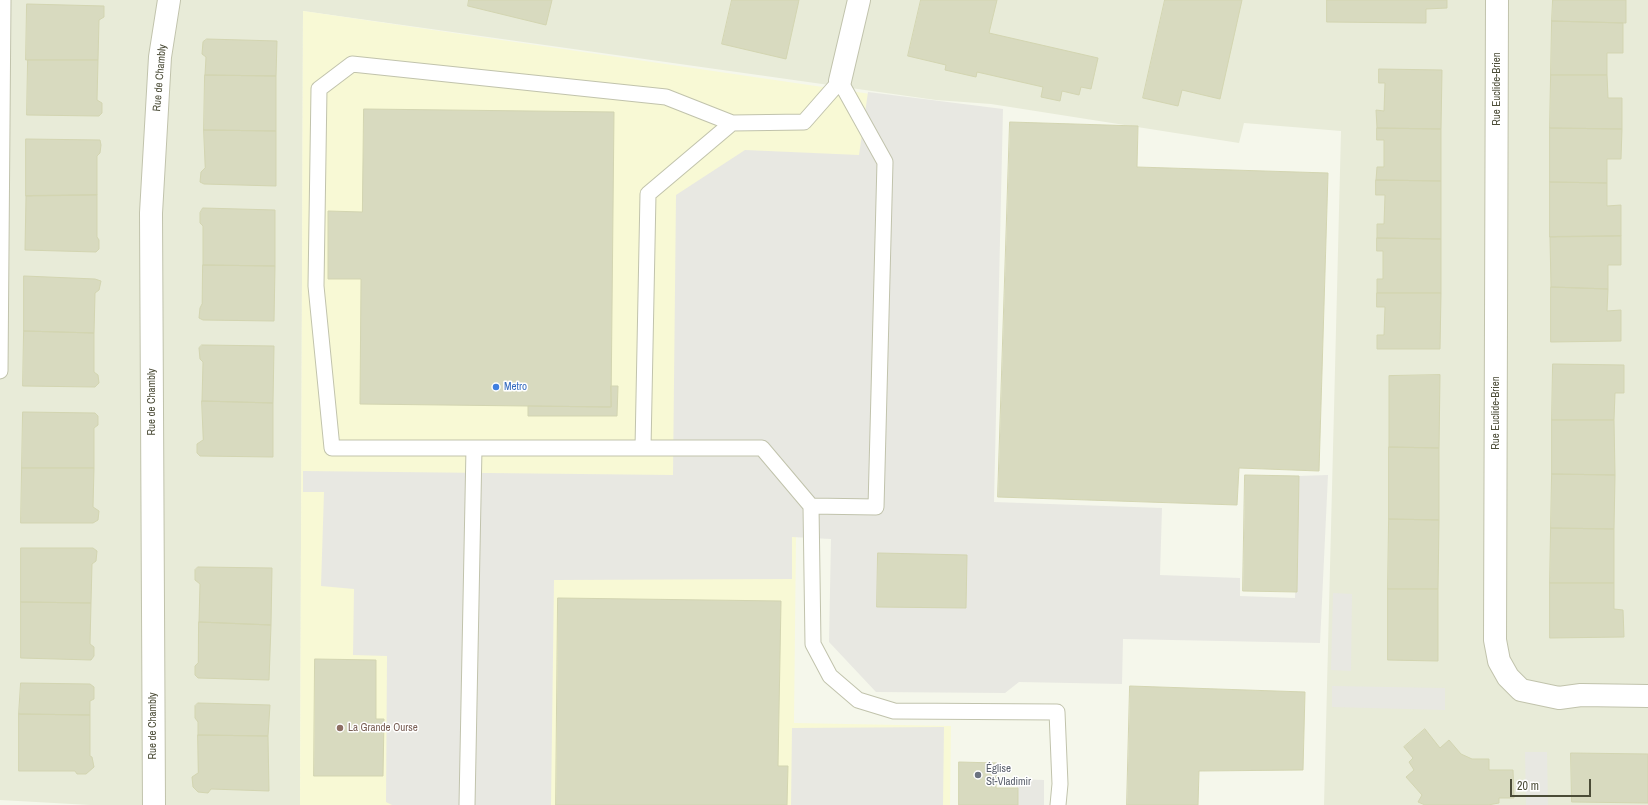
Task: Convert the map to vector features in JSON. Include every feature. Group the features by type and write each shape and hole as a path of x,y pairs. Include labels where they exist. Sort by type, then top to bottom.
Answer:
{"street":[{"name":"Rue de Chambly","path":"154,805 151,213 160,57 169,0"},
{"path":"840,81 860,0"},
{"name":"Rue Euclide-Brien","path":"1497,0 1495,640 1499,661 1508,677 1521,690 1559,698 1581,695 1648,696"}],"lane":[{"path":"0,371 3,0"},
{"path":"812,506 876,507 885,162 840,81 804,122 732,123 666,97 352,64 319,89 316,286 332,448 762,448 812,506 813,644 830,676 858,700 894,711 1057,712 1060,784 1058,805"},
{"path":"643,448 648,194 732,123"},
{"path":"467,805 474,448"}],"shaded area":[{"path":"0,0 1648,0 1648,805 1324,805 1341,131 1244,123 1239,143 991,104 936,100 303,11 300,805 90,805 0,800"},
{"path":"303,11 932,103 796,534 794,723 951,726 950,805 300,805"},
{"path":"868,92 1003,109 994,502 1162,508 1160,575 1240,578 1240,596 1295,598 1298,476 1328,475 1320,643 1123,639 1122,684 1019,682 1005,693 876,692 829,642 831,539 792,537 792,579 554,580 551,805 392,805 386,802 387,656 353,655 354,589 321,586 324,492 303,492 303,471 673,475 676,195 745,150 859,155"},
{"path":"1333,593 1352,594 1351,671 1331,670"},
{"path":"1332,686 1445,688 1445,710 1332,707"},
{"path":"944,727 943,805 791,805 792,728"},
{"path":"1525,752 1547,752 1548,805 1526,805"},
{"path":"1017,779 1044,780 1044,805 1018,805"}],"building":[{"path":"469,0 552,0 546,25 468,6"},
{"path":"732,0 799,0 786,59 722,44"},
{"path":"921,0 997,0 989,33 1098,58 1091,89 1081,87 1079,95 1062,91 1060,101 1041,97 1043,87 977,72 976,77 945,70 946,65 908,56"},
{"path":"1165,0 1242,0 1220,99 1182,90 1178,106 1143,98"},
{"path":"1327,0 1447,0 1447,8 1426,9 1426,23 1327,22"},
{"path":"1553,0 1626,0 1626,23 1552,21"},
{"path":"27,4 104,6 104,17 99,20 98,60 26,60"},
{"path":"1552,21 1623,23 1623,53 1607,53 1607,75 1551,75"},
{"path":"207,39 277,41 276,76 205,75 206,57 202,54 203,42"},
{"path":"28,60 98,60 97,100 102,103 102,113 99,116 27,115"},
{"path":"1379,69 1442,70 1441,129 1377,128 1376,110 1384,111 1385,83 1379,83"},
{"path":"205,75 276,76 276,131 204,130"},
{"path":"1551,75 1607,75 1608,98 1622,98 1622,129 1550,128"},
{"path":"364,109 614,112 611,407 360,404 361,279 328,279 328,211 362,212"},
{"path":"1010,122 1138,126 1137,167 1328,173 1319,471 1239,468 1237,505 998,497"},
{"path":"1377,128 1441,129 1441,181 1376,180 1377,167 1384,167 1384,140 1377,140"},
{"path":"1550,128 1622,129 1621,159 1607,159 1607,183 1550,182"},
{"path":"204,130 276,131 276,186 204,184 200,182 201,172 205,168"},
{"path":"26,139 100,140 100,153 97,156 97,195 26,196"},
{"path":"1376,180 1441,181 1441,239 1377,238 1377,224 1384,224 1385,195 1376,195"},
{"path":"1550,182 1607,183 1607,206 1621,205 1621,236 1550,237"},
{"path":"97,195 97,237 99,240 99,249 96,252 25,250 26,196"},
{"path":"203,208 275,210 275,266 203,265 203,226 200,223 200,213"},
{"path":"1621,236 1621,265 1608,265 1608,289 1551,287 1550,237"},
{"path":"1377,238 1441,239 1441,293 1377,293 1377,279 1383,279 1383,251 1377,251"},
{"path":"203,265 275,266 274,321 203,320 199,318 202,304"},
{"path":"24,276 95,279 101,281 99,290 95,293 94,333 24,331"},
{"path":"1551,287 1608,289 1607,311 1621,310 1621,341 1551,342"},
{"path":"1377,293 1441,293 1440,349 1377,349 1377,335 1384,335 1385,307 1377,307"},
{"path":"24,331 94,333 94,372 98,375 99,383 95,387 23,386"},
{"path":"202,345 274,346 273,403 202,401 203,362 200,359 199,348"},
{"path":"1553,364 1624,365 1624,393 1615,393 1614,420 1552,420"},
{"path":"1440,375 1439,448 1389,447 1389,376"},
{"path":"611,386 618,386 617,416 528,416 528,406 611,407"},
{"path":"202,401 273,403 273,457 200,456 197,453 197,444 203,440"},
{"path":"23,412 95,413 98,416 98,425 94,428 94,468 22,468"},
{"path":"1552,420 1614,420 1615,475 1552,474"},
{"path":"1389,447 1439,448 1439,520 1389,519"},
{"path":"22,468 94,468 93,507 99,511 98,520 93,523 21,523"},
{"path":"1552,474 1615,475 1614,529 1551,528"},
{"path":"1245,475 1299,476 1297,592 1243,591"},
{"path":"1389,519 1439,520 1438,589 1388,589"},
{"path":"1551,528 1614,529 1614,583 1550,583"},
{"path":"21,548 93,548 97,551 96,561 92,564 91,603 21,602"},
{"path":"878,553 967,555 966,608 877,607"},
{"path":"198,567 272,568 271,625 199,622 200,584 195,580 195,570"},
{"path":"1550,583 1614,583 1614,609 1623,610 1624,637 1550,638"},
{"path":"1388,589 1438,589 1438,661 1388,660"},
{"path":"558,598 781,601 778,766 788,766 787,805 556,805"},
{"path":"21,602 91,603 90,644 94,647 94,656 91,660 21,658"},
{"path":"199,622 271,625 269,680 198,678 195,675 195,666 198,663"},
{"path":"315,659 376,660 376,719 384,719 383,776 314,776"},
{"path":"21,683 90,684 94,687 94,699 90,701 90,715 19,714"},
{"path":"1130,686 1305,692 1303,770 1199,771 1198,805 1127,805"},
{"path":"198,703 270,705 268,736 198,735 198,722 195,718 195,706"},
{"path":"19,714 90,715 90,756 92,757 94,767 86,774 77,774 75,771 19,771"},
{"path":"1425,729 1440,748 1449,740 1461,754 1472,759 1489,759 1489,770 1513,770 1514,798 1499,798 1499,803 1488,805 1425,805 1418,802 1422,795 1406,777 1414,770 1409,762 1413,758 1404,747"},
{"path":"198,735 268,736 269,791 211,789 208,793 198,792 193,787 192,777 198,773"},
{"path":"1571,753 1648,754 1648,803 1572,802"},
{"name":"Église St-Vladimir","path":"959,762 997,763 996,788 1018,788 1018,805 959,805"}],"place":[{"name":"Metro","path":"496,387"},
{"name":"La Grande Ourse","path":"340,728"},
{"name":"Église St-Vladimir","path":"978,775"}]}
